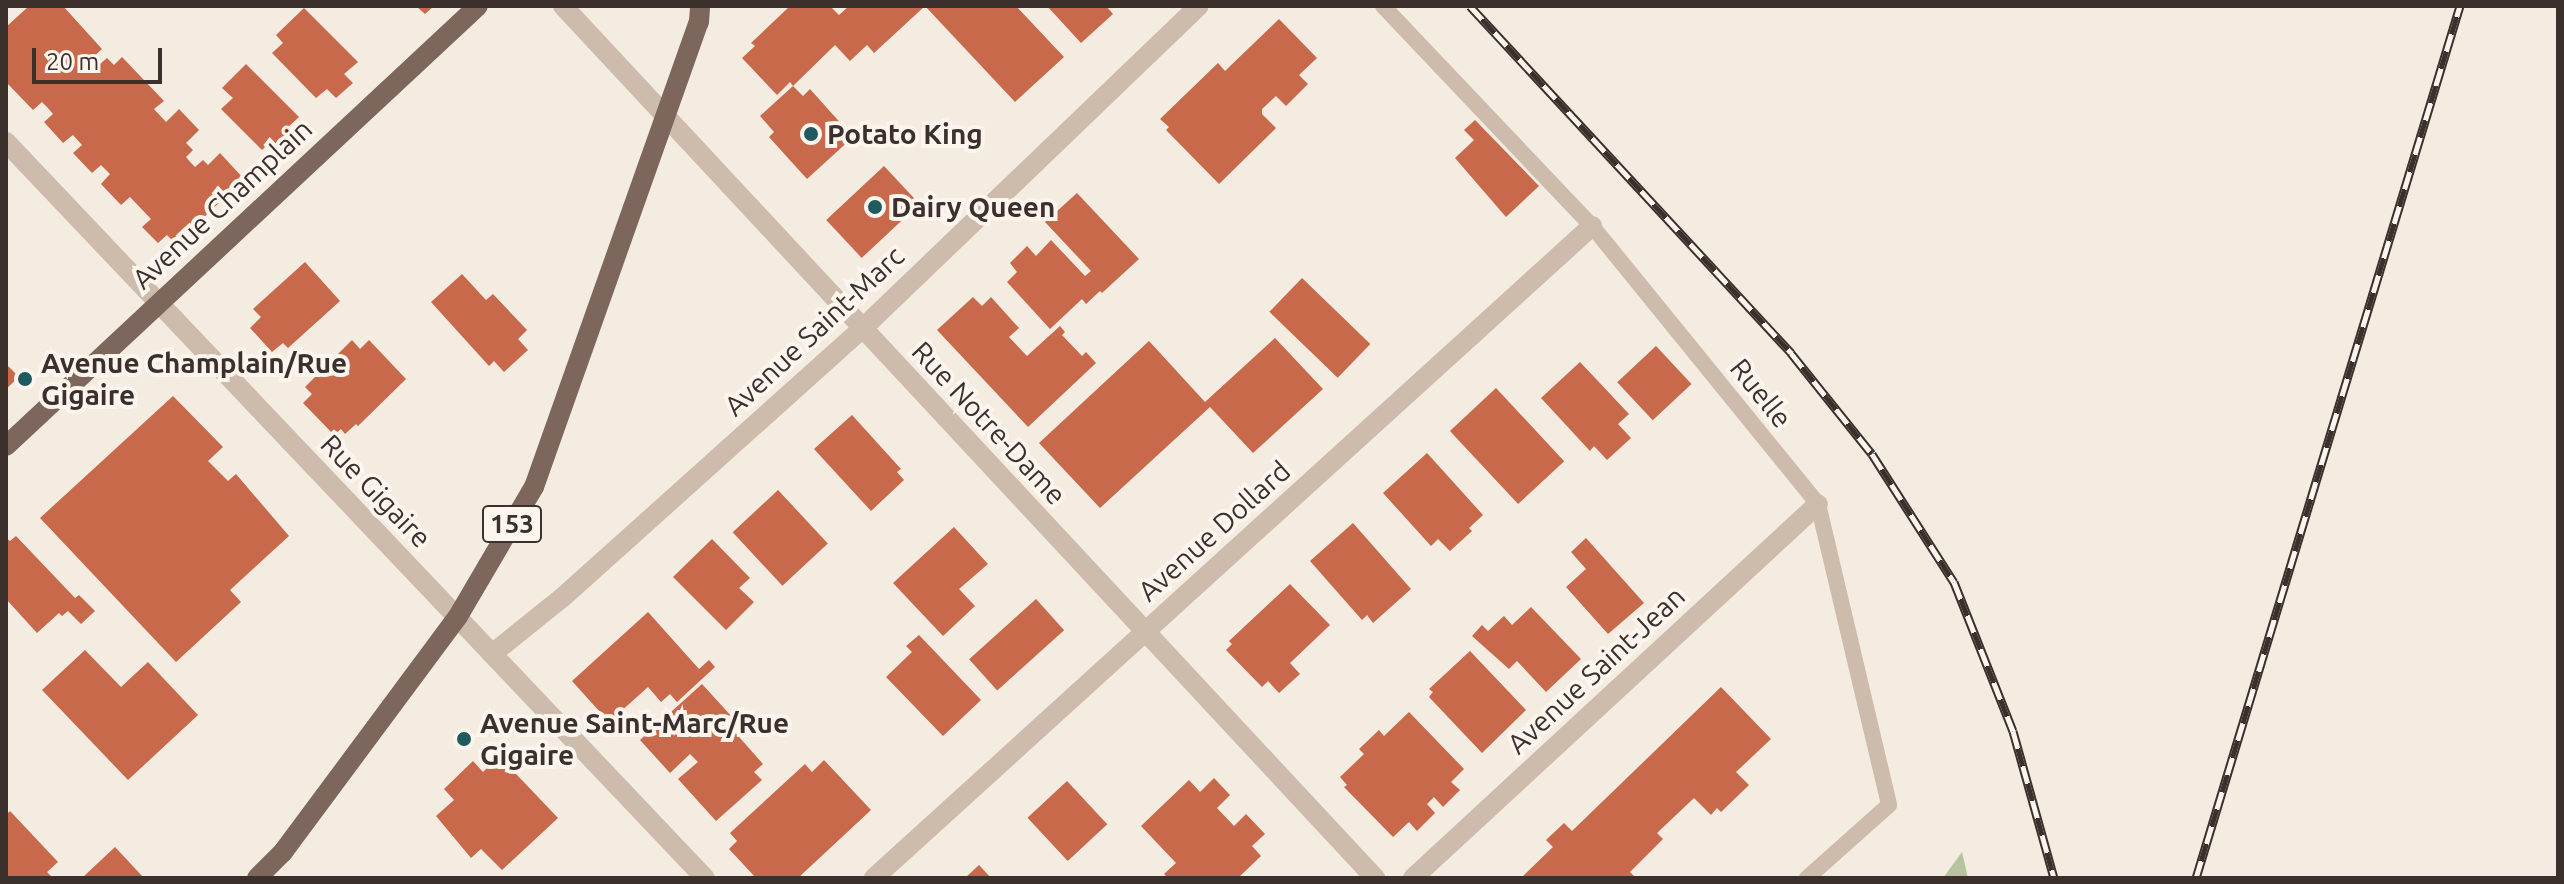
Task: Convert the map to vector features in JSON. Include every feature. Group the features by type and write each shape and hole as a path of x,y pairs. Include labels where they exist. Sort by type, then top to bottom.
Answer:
{"main road":[{"name":"Avenue Champlain","path":"6,446 478,6"},
{"name":"153","path":"257,878 283,852 457,618 534,487 699,22 700,6"}],"street":[{"name":"Rue Notre-Dame","path":"563,6 1375,878"},
{"name":"Avenue Saint-Marc","path":"492,654 563,597 863,328 1199,6"},
{"name":"Rue Gigaire","path":"6,142 705,878"},
{"name":"Avenue Dollard","path":"874,878 1592,226"},
{"name":"Avenue Saint-Jean","path":"1413,878 1818,504"}],"lane":[{"name":"Ruelle","path":"1383,6 1592,226 1818,504 1889,805 1807,878"}],"green space":[{"path":"1962,852 1968,878 1943,878"}],"building":[{"path":"29,6 63,6 102,49 91,59 87,55 81,60 92,71 107,58 114,65 122,57 164,101 154,109 166,122 179,109 199,130 186,143 193,150 186,157 195,167 203,160 208,165 220,153 244,179 176,244 167,235 158,243 142,227 151,219 130,197 121,205 101,184 110,174 101,165 92,173 73,153 82,145 73,135 63,143 44,122 53,114 47,107 42,102 33,110 6,82 6,27"},
{"path":"416,6 434,6 425,14"},
{"path":"790,6 830,6 839,15 849,6 925,6 874,53 867,45 850,61 835,45 793,86 790,82 777,95 742,58 755,46 751,43"},
{"path":"925,6 1016,6 1064,57 1015,102"},
{"path":"1047,6 1106,6 1113,14 1081,43"},
{"path":"304,8 358,62 344,74 353,83 336,98 327,89 316,98 272,53 283,43 276,35"},
{"path":"1279,19 1317,58 1299,75 1308,84 1286,106 1276,96 1262,109 1262,114 1276,128 1219,184 1166,130 1169,127 1160,119 1218,63 1225,71"},
{"path":"246,64 299,117 287,128 295,136 279,151 270,142 262,150 221,109 233,98 222,88"},
{"name":"Potato King","path":"793,86 803,96 810,89 853,137 807,179 769,137 774,132 760,116"},
{"path":"1475,120 1539,186 1506,217 1455,158 1474,140 1464,130"},
{"path":"884,166 919,204 862,258 826,220"},
{"path":"1077,193 1139,259 1102,293 1100,291 1086,304 1082,299 1050,329 1007,282 1017,272 1010,263 1027,246 1036,256 1051,240 1085,276 1091,271 1045,222"},
{"path":"305,262 340,301 288,348 283,343 272,352 250,328 261,317 253,309"},
{"path":"462,274 486,300 493,294 527,330 518,339 528,350 504,372 494,361 489,366 431,302"},
{"path":"1302,278 1370,344 1338,378 1269,312"},
{"path":"973,297 982,306 991,297 1019,328 1009,337 1027,356 1060,326 1065,332 1062,335 1082,356 1086,352 1096,363 1028,427 937,330"},
{"path":"1275,338 1323,389 1253,453 1210,407 1100,508 1039,443 1149,341 1205,402"},
{"path":"352,340 360,349 369,340 406,379 358,426 356,424 345,434 341,429 334,435 303,403 312,394 305,387"},
{"path":"1656,346 1691,384 1653,420 1617,382"},
{"path":"1580,362 1629,414 1618,424 1631,438 1607,460 1594,446 1590,451 1541,398"},
{"path":"6,364 19,377 6,389"},
{"path":"1496,388 1564,461 1518,504 1450,431"},
{"path":"173,396 223,447 208,461 228,481 236,474 289,536 230,590 241,602 176,662 40,518"},
{"path":"852,415 901,469 897,472 904,480 871,511 814,449"},
{"path":"1427,453 1483,515 1469,528 1472,531 1450,551 1438,539 1431,546 1383,493"},
{"path":"778,490 828,543 782,586 733,532"},
{"path":"1353,523 1411,589 1373,623 1367,615 1362,620 1310,561"},
{"path":"954,527 988,564 959,589 975,606 943,636 893,583"},
{"path":"16,536 75,598 79,595 95,611 81,624 68,611 62,616 59,613 37,633 6,599 6,538 10,541"},
{"path":"1586,538 1644,603 1608,634 1566,587 1586,569 1571,552"},
{"path":"712,539 750,578 739,588 754,602 726,630 673,577"},
{"path":"1290,584 1330,625 1290,663 1300,674 1279,693 1268,681 1262,687 1226,650 1232,644 1229,641"},
{"path":"1036,599 1064,630 997,690 969,659"},
{"path":"1531,607 1581,659 1546,692 1517,661 1509,669 1472,636 1482,625 1488,631 1504,616 1512,625"},
{"path":"648,612 699,669 709,660 715,667 677,702 670,694 661,702 648,687 609,722 572,681"},
{"path":"919,635 981,700 943,736 886,677 912,652 906,646"},
{"path":"85,650 121,687 148,662 198,715 128,780 42,690"},
{"path":"1470,651 1526,710 1482,753 1429,697 1433,692 1429,689"},
{"path":"702,684 733,718 738,712 744,718 732,729 763,764 754,772 762,780 716,821 678,779 698,762 690,754 670,773 640,740"},
{"path":"1721,687 1771,739 1736,772 1749,785 1721,812 1717,808 1711,815 1694,798 1657,833 1663,839 1630,872 1636,878 1521,878 1553,847 1546,840 1564,823 1572,831"},
{"path":"1409,712 1464,769 1451,782 1460,790 1443,807 1434,797 1427,804 1435,813 1417,831 1409,822 1393,837 1344,787 1347,785 1340,777 1364,754 1359,749 1379,730 1384,736"},
{"path":"499,756 558,818 502,870 481,849 471,858 436,816 454,800 444,789 473,761 483,772"},
{"path":"824,760 871,810 798,878 756,878 729,849 737,841 730,833 805,764 812,772"},
{"path":"1214,778 1230,795 1217,808 1234,826 1246,814 1265,834 1252,846 1261,856 1238,878 1168,878 1164,874 1176,863 1141,826 1189,780 1200,792"},
{"path":"1067,781 1107,824 1068,861 1028,818"},
{"path":"10,811 58,862 47,872 53,878 6,878 6,815"},
{"path":"115,847 144,878 82,878"},
{"path":"979,865 991,878 965,878"}],"railway":[{"path":"1470,6 1791,353 1872,454 1954,582 2013,731 2054,878"},
{"path":"2196,878 2460,6"}],"place":[{"name":"Potato King","path":"811,134"},
{"name":"Dairy Queen","path":"875,207"},
{"name":"Avenue Champlain/Rue Gigaire","path":"25,379"},
{"name":"Avenue Saint-Marc/Rue Gigaire","path":"464,739"}]}
